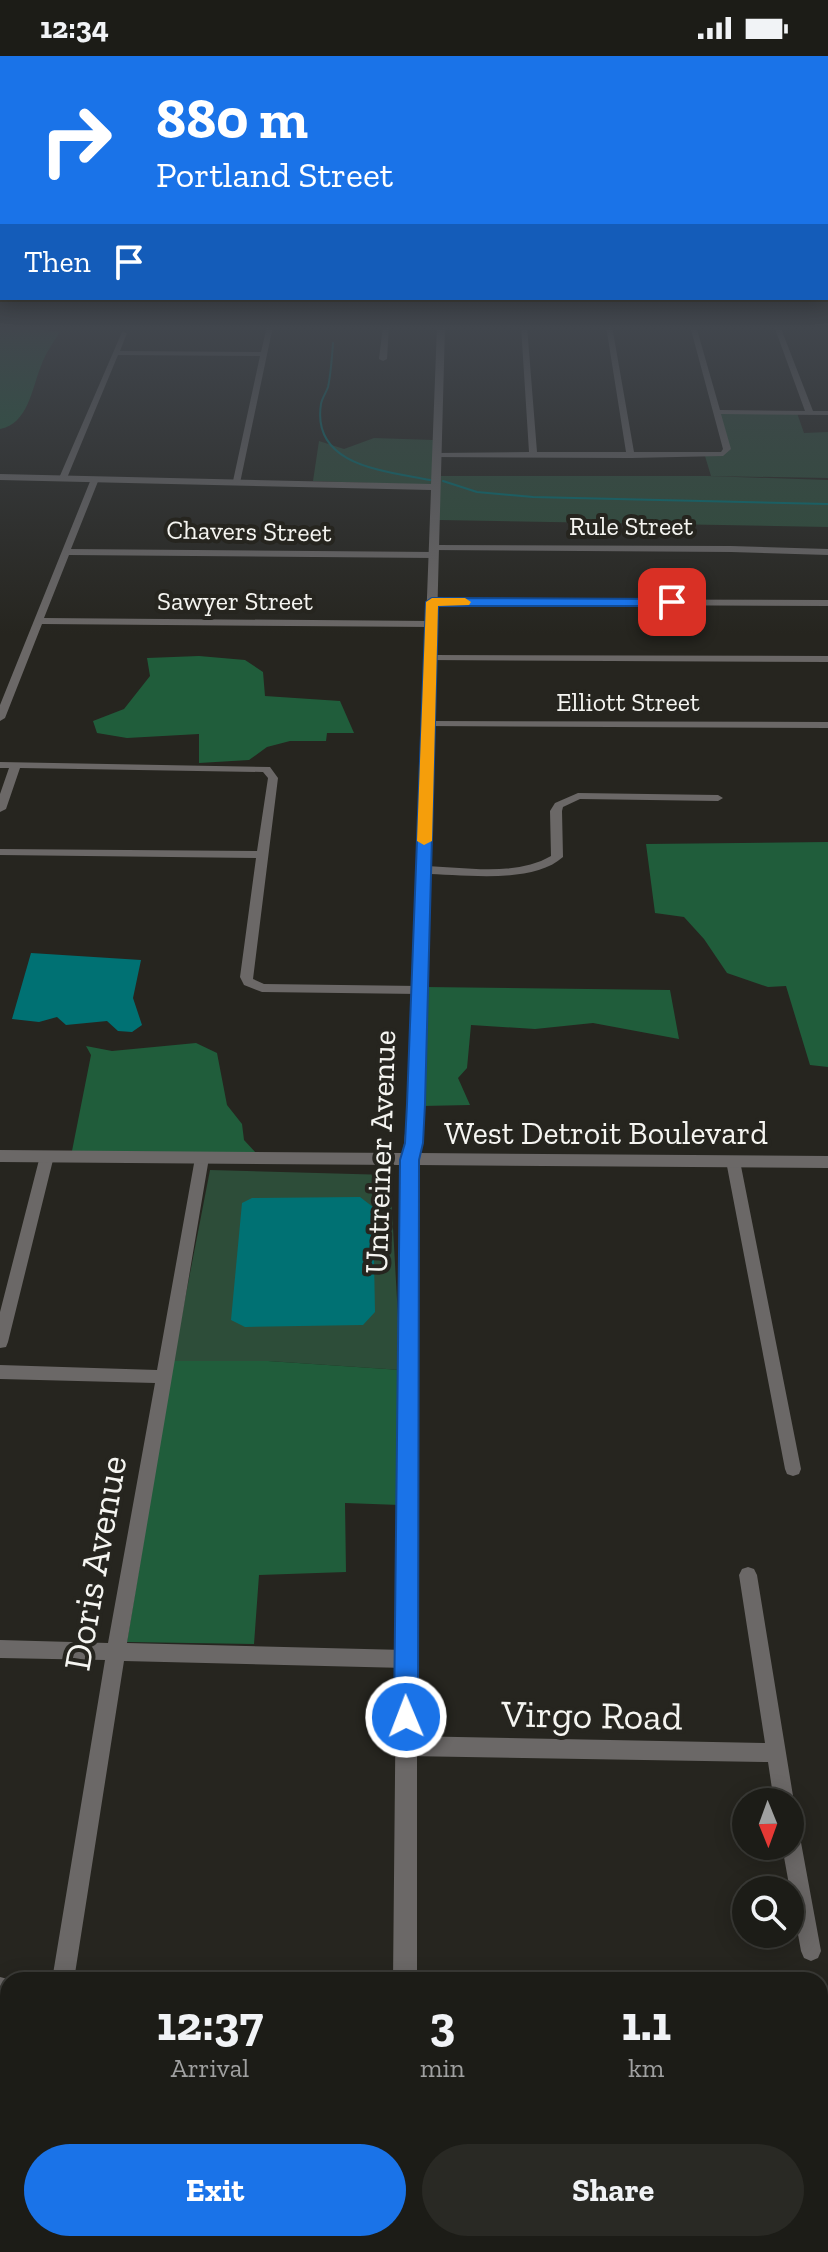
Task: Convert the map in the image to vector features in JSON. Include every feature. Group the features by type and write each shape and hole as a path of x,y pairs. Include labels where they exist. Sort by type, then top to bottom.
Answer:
{"street":[{"path":"63,478 84,428"},
{"path":"237,481 249,428"},
{"name":"Untreiner Avenue","path":"405,1972 409,1160 414,1143 438,428"},
{"path":"531,428 533,455"},
{"path":"626,428 631,456"},
{"path":"437,455 723,454 727,449 721,428"},
{"path":"0,477 436,487"},
{"path":"0,718 95,479"},
{"name":"Rule Street","path":"434,552 731,549 828,552"},
{"name":"Chavers Street","path":"65,552 434,552"},
{"path":"432,602 828,603"},
{"name":"Sawyer Street","path":"38,621 432,624"},
{"path":"431,658 828,659"},
{"name":"Elliott Street","path":"429,724 828,725"},
{"path":"0,765 266,769 273,778 246,977 248,982 262,988 419,990"},
{"path":"0,809 16,765"},
{"path":"423,870 528,869 546,866 557,857 556,811 559,805 578,796 718,798"},
{"path":"0,852 262,855"},
{"name":"West Detroit Boulevard","path":"0,1156 828,1162"},
{"path":"0,1342 47,1156"},
{"name":"Doris Avenue","path":"64,1972 202,1158"},
{"path":"733,1161 793,1469"},
{"path":"0,1372 163,1377"},
{"path":"748,1575 782,1788"},
{"path":"0,1649 405,1659"},
{"name":"Virgo Road","path":"406,1746 776,1753"},
{"path":"794,1860 811,1951"}],"green space":[{"path":"721,428 802,428 804,433 828,432 828,478 711,476 705,456 726,452"},
{"path":"374,438 434,440 432,485 313,481 319,441 344,449"},
{"path":"440,476 707,476 828,480 828,527 439,520"},
{"path":"199,656 245,660 263,672 265,696 340,701 354,733 327,733 326,741 290,741 267,747 249,760 199,763 199,734 127,738 97,733 93,721 124,709 150,676 147,658"},
{"path":"828,842 828,1067 810,1065 786,986 768,987 727,973 704,939 684,917 655,913 646,844"},
{"path":"425,987 670,990 679,1039 593,1023 535,1029 471,1025 467,1068 458,1078 470,1105 422,1106"},
{"path":"196,1043 217,1053 227,1105 242,1124 244,1140 256,1153 72,1151 91,1055 86,1046 112,1051"},
{"path":"210,1170 390,1175 401,1370 268,1361 173,1361"},
{"path":"173,1361 268,1361 401,1370 400,1505 345,1503 346,1572 259,1575 254,1644 127,1642"}],"water":[{"path":"31,953 141,960 133,998 142,1025 132,1032 118,1031 107,1021 66,1025 57,1017 39,1022 12,1019"},
{"path":"360,1197 373,1207 375,1312 363,1325 245,1327 231,1320 242,1203 252,1198"}],"waterway":[{"path":"323,428 328,441 356,462 374,469 430,480"},
{"path":"443,481 477,492 533,497 828,504"}],"slow traffic":[{"path":"424,841 432,602 465,602"}],"route":[{"path":"406,1717 409,1160 414,1143 416,1104 432,602 672,602"}]}
